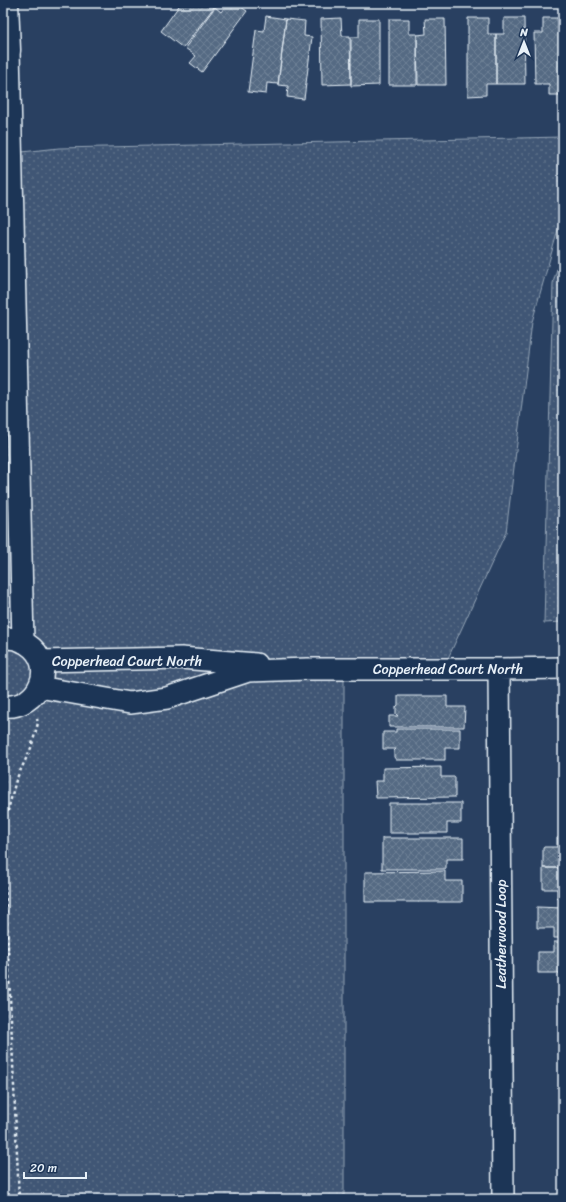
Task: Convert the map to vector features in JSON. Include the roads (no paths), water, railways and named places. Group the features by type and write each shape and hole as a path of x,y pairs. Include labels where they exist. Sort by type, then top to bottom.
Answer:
{"street":[{"path":"7,3 6,50 23,642"},
{"path":"3,639 15,639 31,647 37,653 41,661 42,670 42,678 35,693 20,704 10,707 3,706"},
{"name":"Copperhead Court North","path":"41,661 181,658 308,669"},
{"name":"Copperhead Court North","path":"35,693 130,702 167,698 248,671 308,669 563,668"},
{"name":"Leatherwood Loop","path":"499,669 503,1199"}]}
